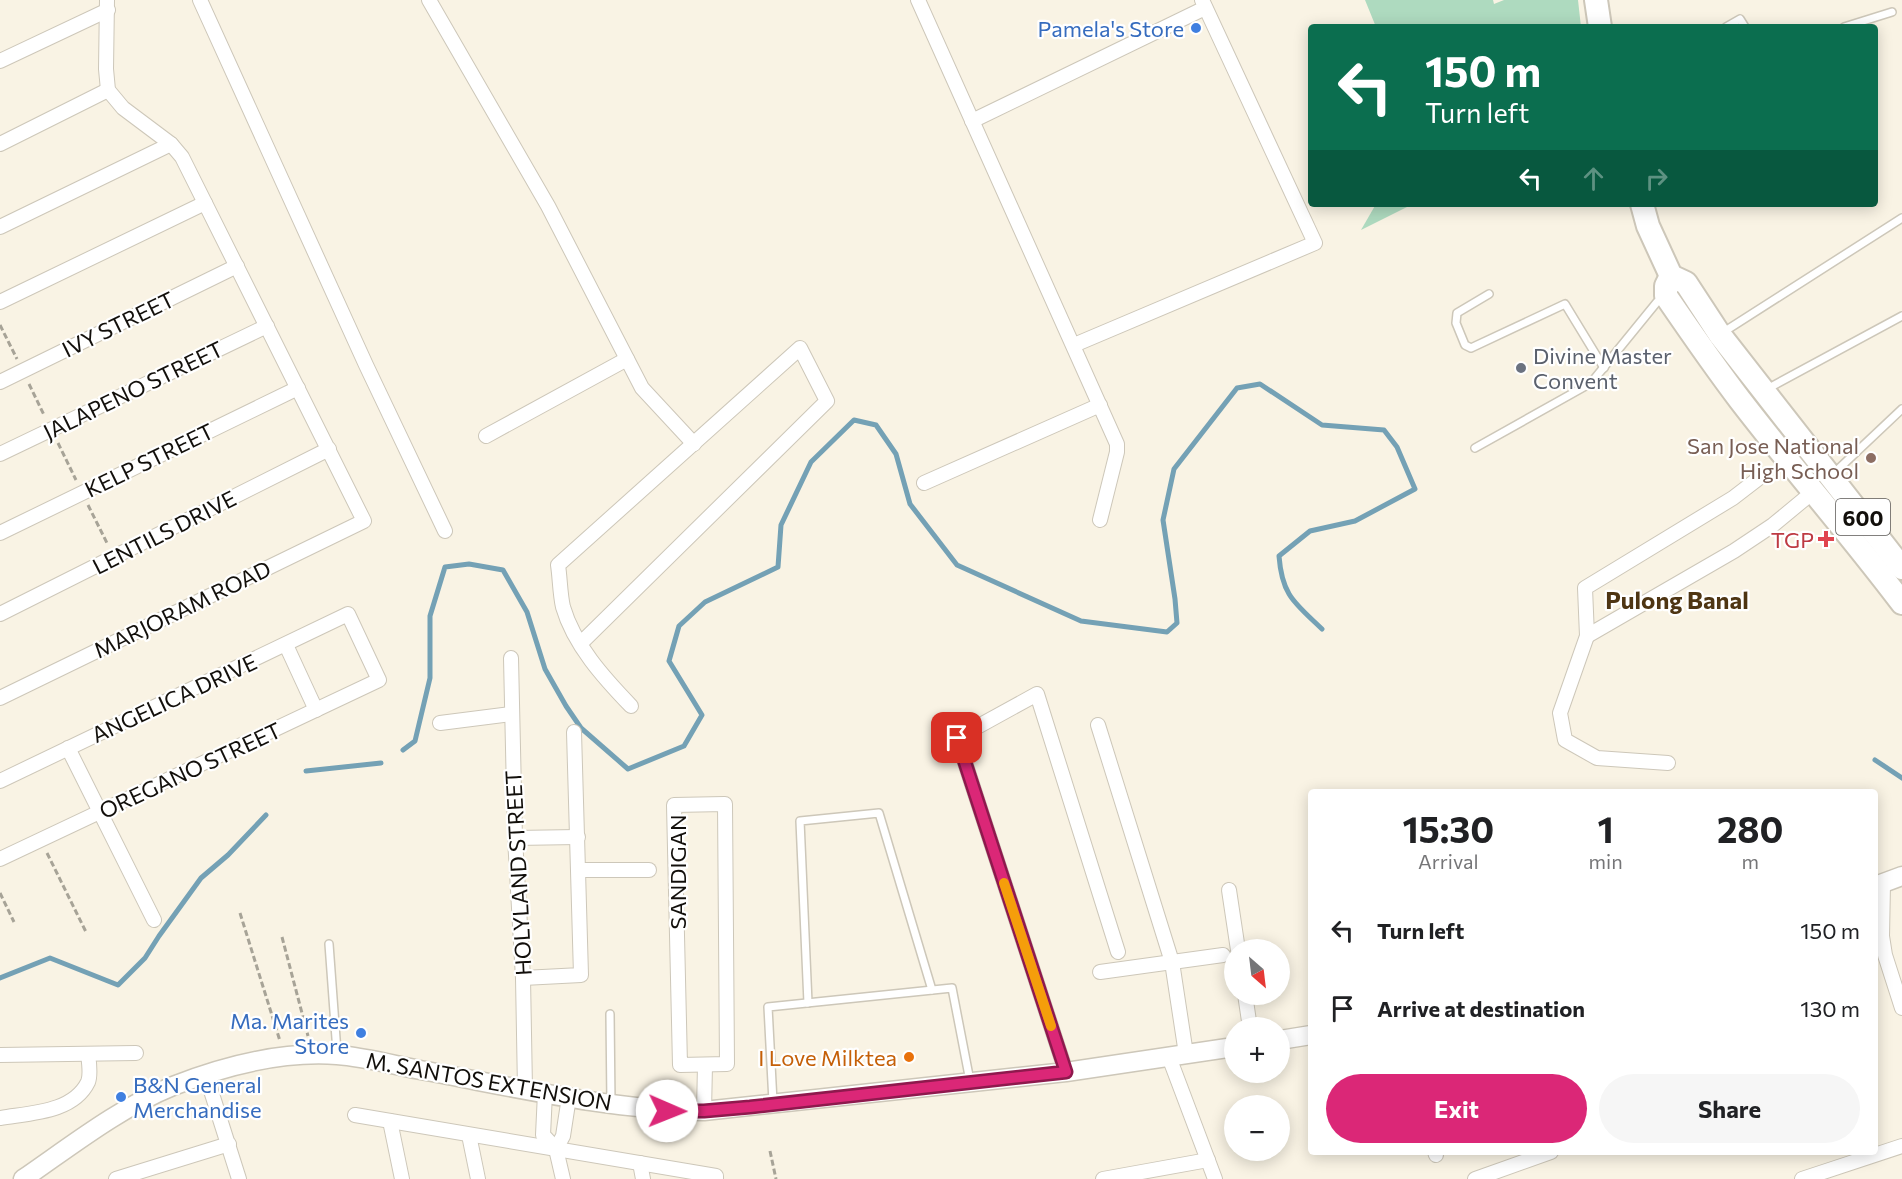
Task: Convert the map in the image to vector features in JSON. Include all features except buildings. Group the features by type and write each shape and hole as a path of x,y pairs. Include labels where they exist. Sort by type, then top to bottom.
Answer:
{"main road":[{"path":"1596,0 1600,24"},
{"name":"600","path":"1643,207 1669,286 1740,400 1902,603"},
{"name":"600","path":"1669,286 1686,283 1720,335 1902,568"}],"street":[{"path":"200,0 366,365 445,531"},
{"path":"429,0 548,206 642,388 694,444"},
{"path":"918,0 1117,444 1100,520"},
{"path":"972,121 1203,4 1316,243 1074,345"},
{"path":"0,62 107,5 108,90 123,108 171,144 182,157 328,450"},
{"path":"0,144 108,90"},
{"path":"0,227 171,144"},
{"path":"0,302 205,203"},
{"name":"IVY STREET","path":"0,382 237,266"},
{"name":"JALAPENO STREET","path":"0,454 267,326"},
{"path":"580,644 827,401 800,348 558,565 563,607 580,644 611,685 631,706"},
{"path":"486,436 627,358"},
{"name":"KELP STREET","path":"0,533 298,388"},
{"path":"924,483 1100,405"},
{"name":"MARJORAM ROAD","path":"0,698 364,521 328,450"},
{"name":"LENTILS DRIVE","path":"0,614 328,450"},
{"path":"1668,763 1597,758 1565,740 1560,713 1587,636 1585,588 1733,498 1759,478"},
{"path":"1587,636 1734,551 1773,525 1813,492"},
{"name":"ANGELICA DRIVE","path":"0,782 348,614 379,680"},
{"path":"286,645 316,710"},
{"name":"HOLYLAND STREET","path":"511,658 515,838 523,978 525,1089"},
{"name":"OREGANO STREET","path":"0,859 379,680"},
{"path":"1066,1072 957,738 1037,694 1118,952"},
{"path":"440,723 511,714"},
{"path":"1098,725 1172,962 1178,1056 1215,1179"},
{"path":"523,978 581,975 574,732"},
{"path":"68,748 154,920"},
{"name":"SANDIGAN","path":"674,804 725,804 727,1064 705,1065 680,1065 674,804"},
{"path":"515,838 578,837"},
{"path":"579,870 649,870"},
{"path":"1902,876 1879,884 1883,945 1902,1008"},
{"path":"1228,890 1236,939"},
{"path":"1100,972 1223,955"},
{"path":"1290,1038 1308,1035"},
{"name":"M. SANTOS EXTENSION","path":"23,1179 104,1124 172,1087 258,1061 285,1057 337,1055 569,1097 667,1111 704,1111 1066,1072 1224,1049"},
{"path":"0,1055 136,1053"},
{"path":"0,1118 59,1107 77,1097 89,1080 88,1054"},
{"path":"704,1111 705,1065"},
{"path":"206,1075 239,1179"},
{"path":"546,1093 543,1135 556,1149 563,1179"},
{"path":"556,1149 563,1136 569,1097"},
{"path":"355,1115 716,1176 716,1179"},
{"path":"390,1121 402,1179"},
{"path":"469,1135 478,1179"},
{"path":"116,1179 229,1144"},
{"path":"1878,1154 1902,1146"},
{"path":"1475,1179 1543,1155"},
{"path":"1802,1179 1875,1155"},
{"path":"1103,1179 1208,1160"},
{"path":"640,1163 643,1179"}],"lane":[{"path":"1854,24 1892,12"},
{"path":"1731,24 1740,19 1743,24"},
{"path":"1720,335 1902,218"},
{"path":"1474,448 1591,383 1669,286"},
{"path":"1489,294 1457,313 1455,323 1465,345 1472,348 1565,304 1604,368"},
{"path":"1764,391 1902,316"},
{"path":"1831,476 1902,409"},
{"path":"808,1003 800,821 879,813 932,990"},
{"path":"328,944 337,1055"},
{"path":"773,1105 768,1006 952,988 970,1083"},
{"path":"610,1014 611,1103"}],"path":[{"path":"41,840 86,932"},
{"path":"0,893 14,922"},
{"path":"240,914 285,1057"},
{"path":"282,937 313,1056"},
{"path":"770,1151 776,1179"}],"green space":[{"path":"1365,0 1493,0 1494,4 1504,0 1578,0 1581,24 1375,24"},
{"path":"1374,207 1407,207 1361,230"}],"waterway":[{"path":"403,750 415,741 430,678 430,616 445,567 469,564 503,570 527,612 545,669 566,706 581,728 628,769 684,746 702,715 669,661 679,626 705,602 778,567 781,525 811,462 854,420 876,425 896,454 910,504 957,565 1081,621 1167,632 1177,623 1163,520 1174,469 1237,388 1260,384 1322,425 1384,430 1397,447 1415,489 1355,521 1310,531 1279,556 1283,581 1291,598 1322,629"},
{"path":"1875,760 1902,778"},
{"path":"306,771 381,763"},
{"path":"0,978 50,958 118,985 145,958 201,878 228,855 266,815"}],"slow traffic":[{"path":"1004,883 1051,1026"}],"place":[{"name":"Pamela's Store","path":"1196,28"},
{"name":"Divine Master Convent","path":"1521,368"},
{"name":"San Jose National High School","path":"1871,458"},
{"name":"TGP","path":"1826,539"},
{"name":"Ma. Marites Store","path":"361,1033"},
{"name":"I Love Milktea","path":"909,1057"},
{"name":"B&N General Merchandise","path":"121,1097"}],"district":[{"name":"Pulong Banal","path":"1677,599"}],"route":[{"path":"667,1111 750,1107 1066,1072 957,738"}]}
